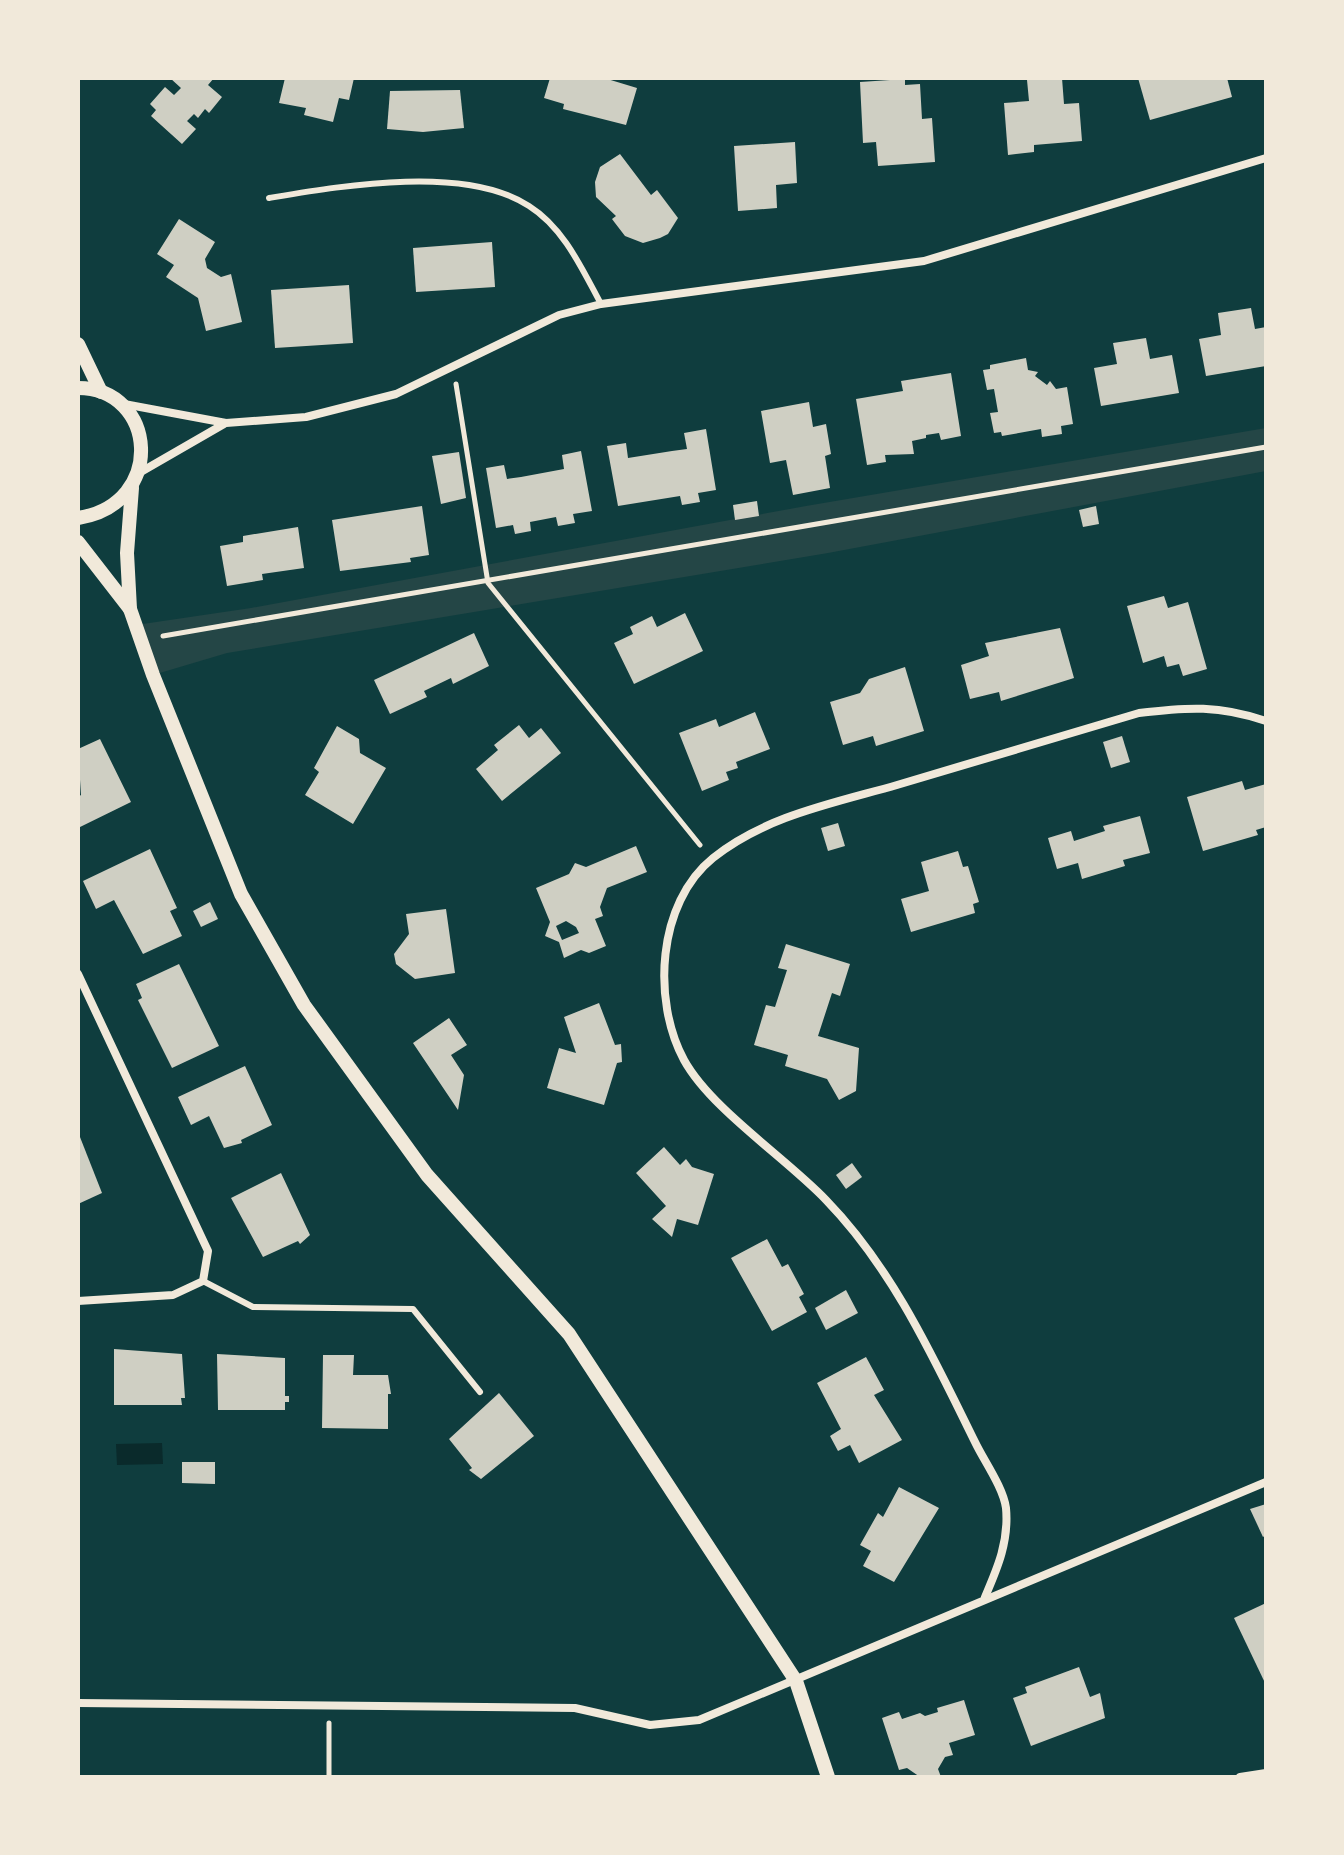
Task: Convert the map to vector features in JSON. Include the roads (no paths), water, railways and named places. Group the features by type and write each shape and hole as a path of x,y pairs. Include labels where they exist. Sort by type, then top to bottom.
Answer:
{"street":[{"path":"119,403 226,423 306,417 351,408 396,394 559,315 601,304 924,261 1266,158"},
{"path":"78,344 101,392"},
{"path":"78,388 101,392 119,403 132,418 139,435 142,454 132,488 127,553 130,609 241,894 304,1005 427,1175 569,1334 796,1681 828,1777"},
{"path":"138,473 226,423"},
{"path":"78,518 97,515 116,504 132,488"},
{"path":"78,542 130,609"},
{"path":"985,1597 1005,1547 1006,1505 915,1321 873,1256 827,1200 717,1099 686,1063 669,1026 664,981 669,934 685,895 711,859 768,823 1139,713 1194,706 1237,711 1266,721"},
{"path":"78,974 208,1251 203,1281 173,1295 78,1301"},
{"path":"78,1703 575,1708 650,1725 699,1720 796,1681 985,1597 1266,1482"},
{"path":"1240,1777 1266,1773"}],"lane":[{"path":"269,198 397,181 449,183 495,192 529,205 560,233 601,304"},
{"path":"203,1281 253,1307 413,1309 480,1392"}]}
